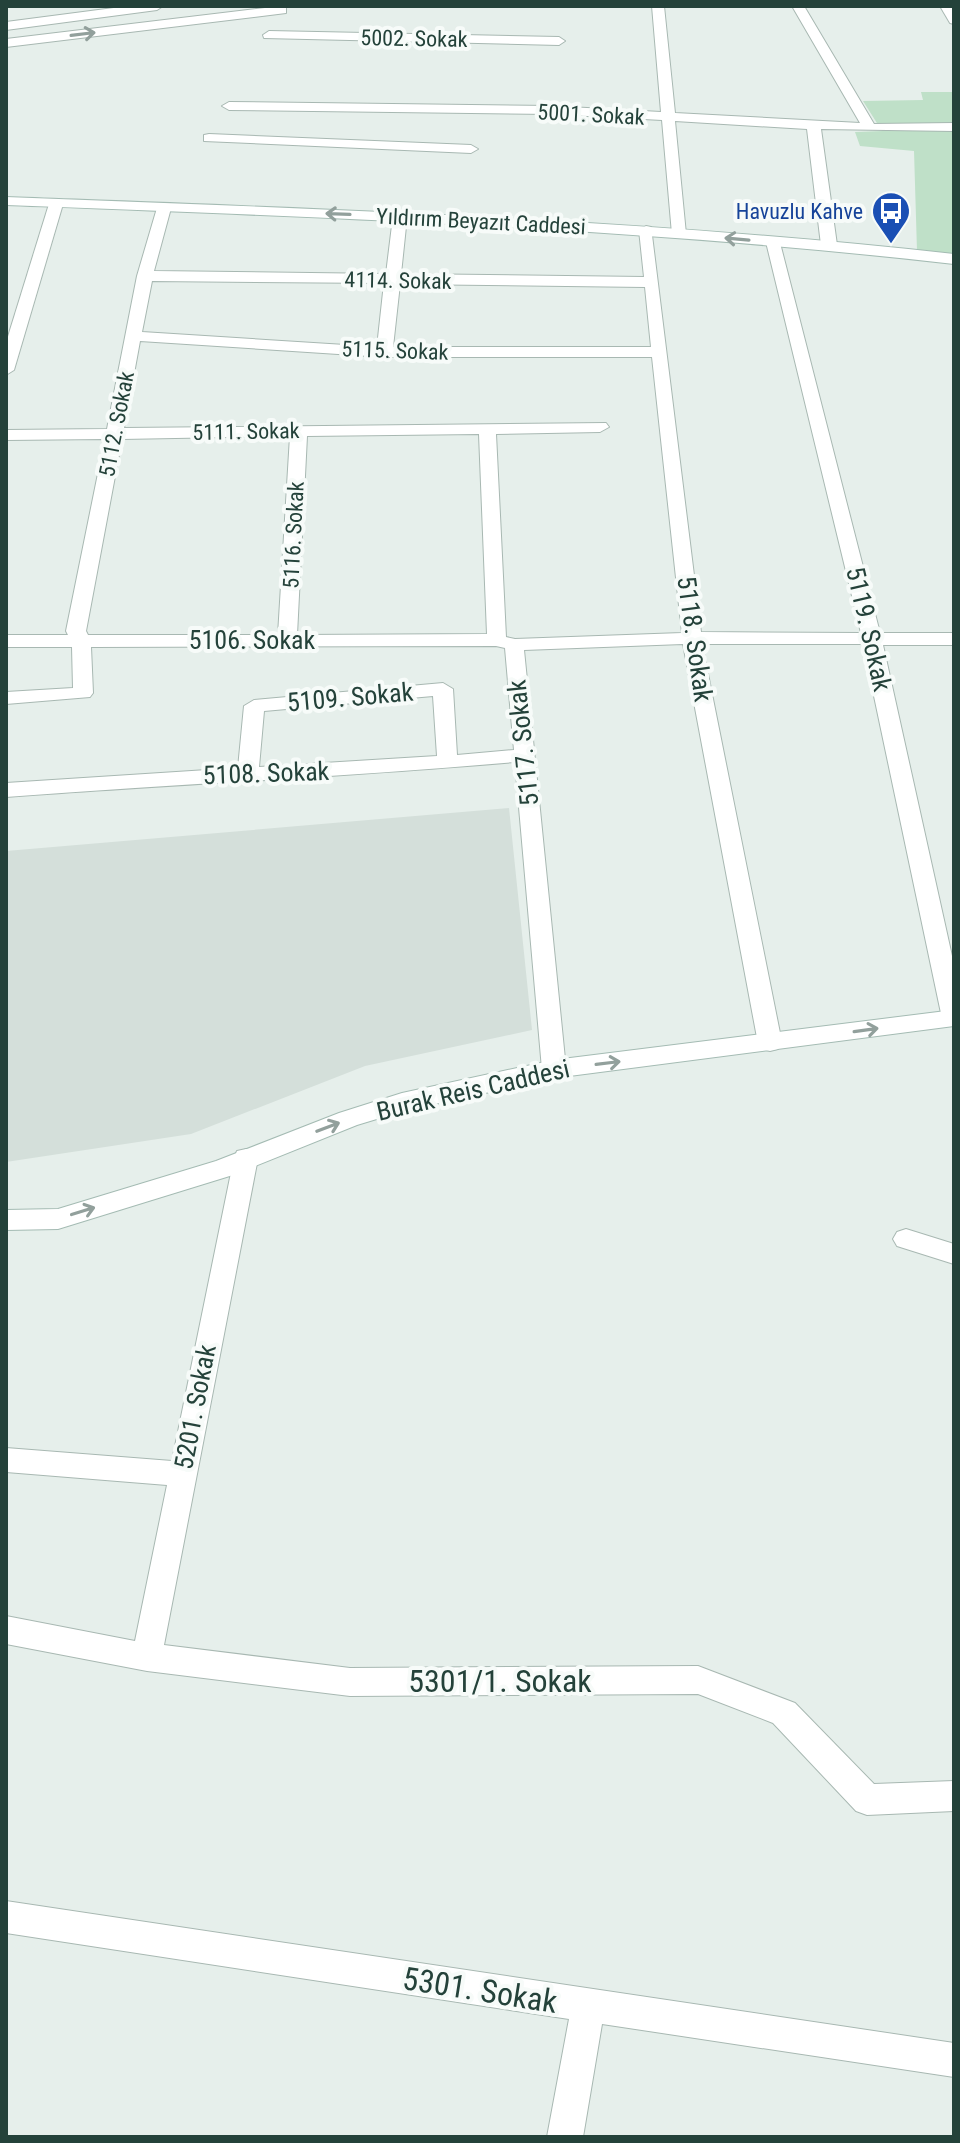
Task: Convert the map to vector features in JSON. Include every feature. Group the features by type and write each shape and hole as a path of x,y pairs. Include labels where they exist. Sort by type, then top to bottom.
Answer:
{"street":[{"path":"6,26 157,6"},
{"path":"658,6 679,234"},
{"path":"798,6 870,128"},
{"path":"6,43 282,10"},
{"name":"5002. Sokak","path":"269,35 559,41"},
{"name":"5001. Sokak","path":"229,106 550,110 870,128 954,127"},
{"path":"813,124 829,245"},
{"path":"209,138 471,149"},
{"name":"Yıldırım Beyazıt Caddesi","path":"6,201 478,219 829,245 954,259"},
{"path":"6,370 11,343 56,204"},
{"name":"5112. Sokak","path":"6,698 83,693 81,641 76,631 145,276 164,208"},
{"path":"384,352 400,217"},
{"name":"5118. Sokak","path":"646,230 657,352 694,638 695,667 770,1043"},
{"name":"5119. Sokak","path":"774,242 872,640 954,1018"},
{"name":"4114. Sokak","path":"145,276 651,282"},
{"name":"5115. Sokak","path":"134,336 384,352 657,352"},
{"name":"5111. Sokak","path":"6,435 600,427"},
{"name":"5117. Sokak","path":"487,428 505,642 525,755 554,1069"},
{"name":"5116. Sokak","path":"287,640 299,430"},
{"name":"5106. Sokak","path":"6,641 954,639"},
{"name":"5109. Sokak","path":"248,774 254,706 443,689 447,759"},
{"name":"5108. Sokak","path":"6,790 352,770 447,759 525,755"},
{"name":"Burak Reis Caddesi","path":"6,1220 58,1219 224,1168 402,1102 554,1069 954,1018"},
{"name":"5201. Sokak","path":"147,1657 246,1158"},
{"path":"906,1239 954,1254"},
{"path":"6,1460 182,1474"},
{"name":"5301/1. Sokak","path":"6,1630 147,1657 350,1682 698,1680 784,1713 867,1800 954,1796"},
{"name":"5301. Sokak","path":"6,1917 954,2060"},
{"path":"565,2137 588,2006"}],"shaded area":[{"path":"509,808 532,1030 365,1066 191,1134 6,1162 6,851"}],"green space":[{"path":"921,92 954,92 954,255 917,251 914,151 860,146 855,132 882,131 863,101 923,100"}],"place":[{"name":"Havuzlu Kahve","path":"891,245"}]}
